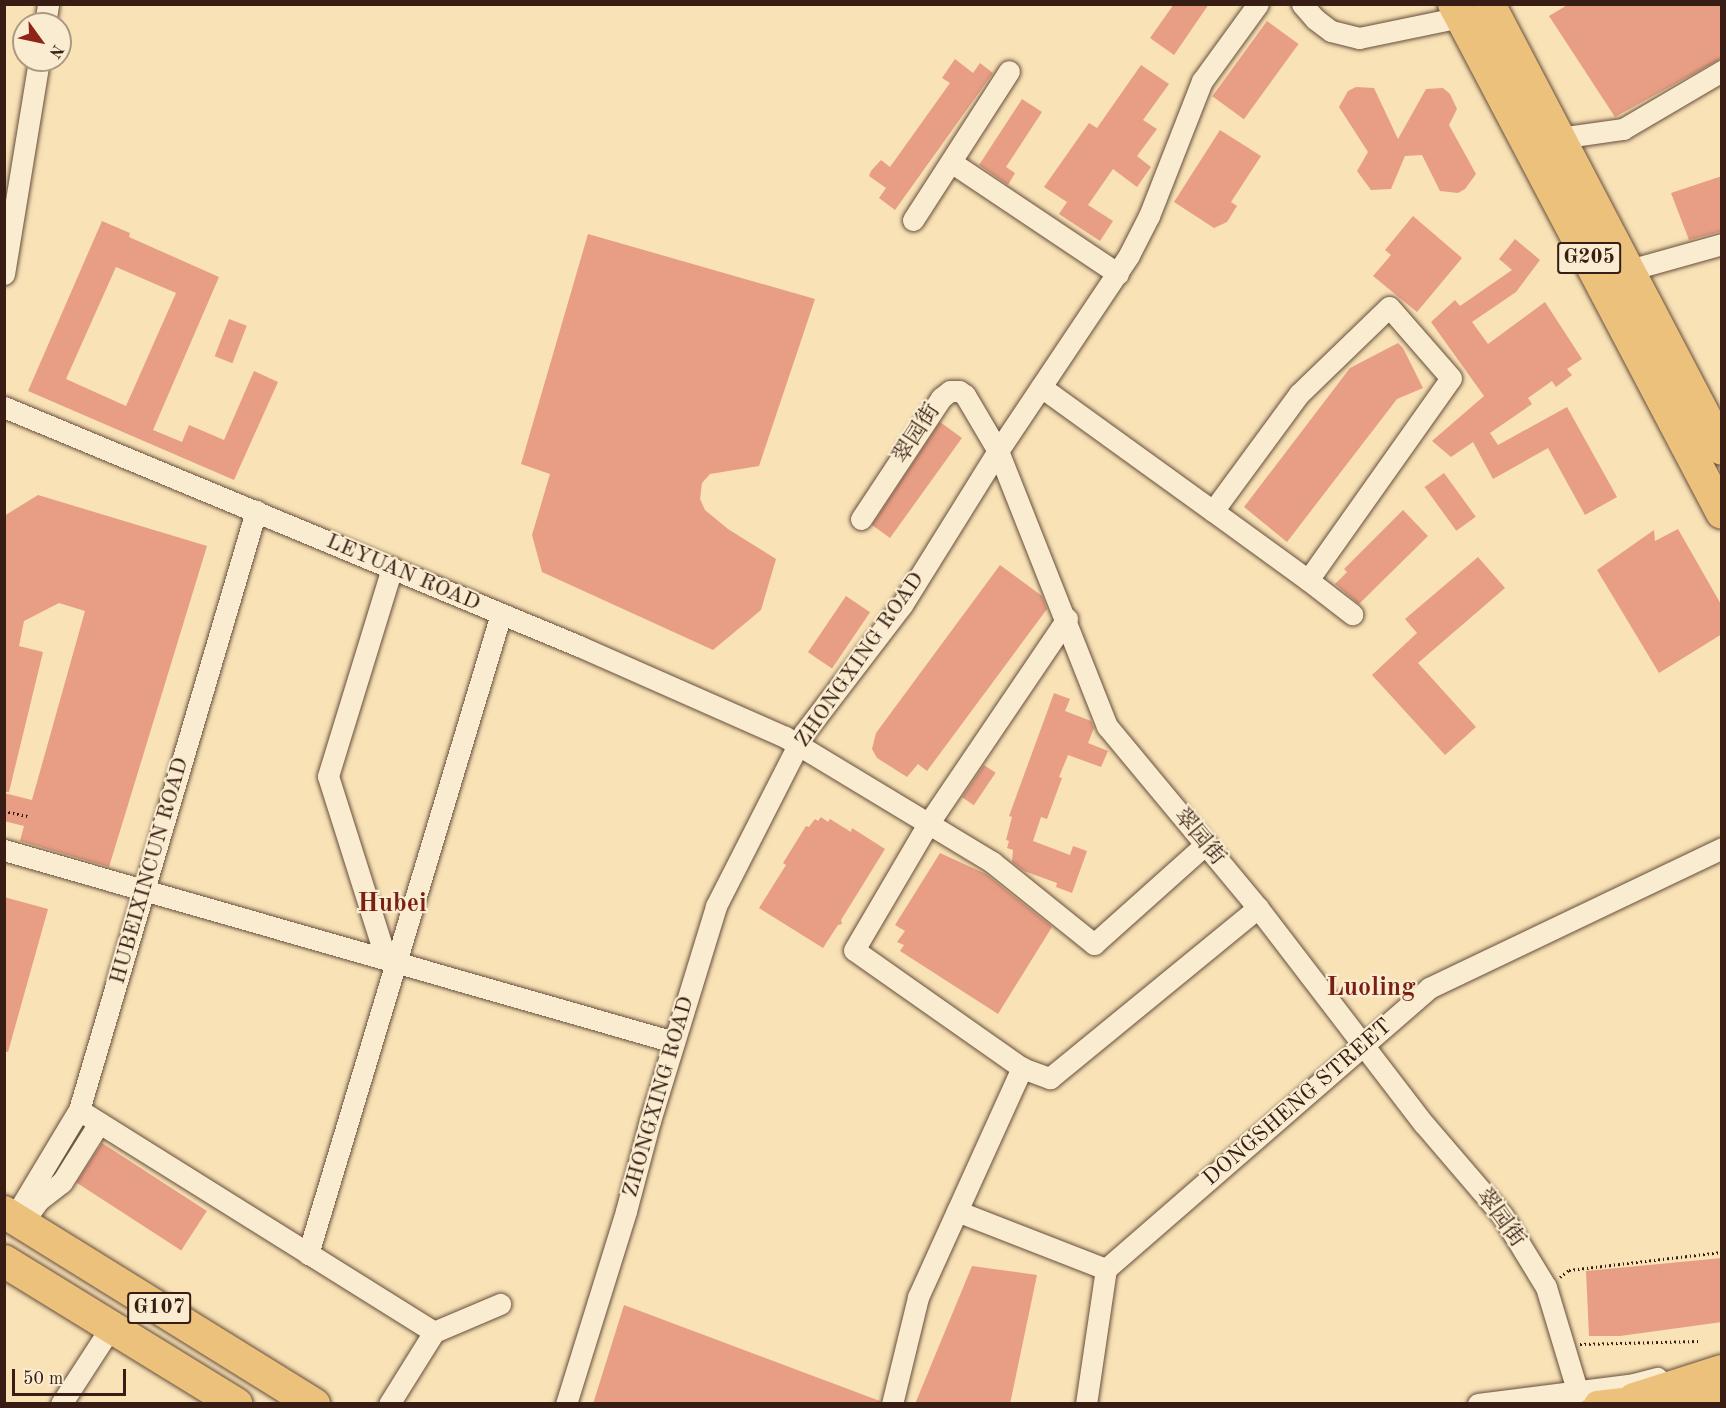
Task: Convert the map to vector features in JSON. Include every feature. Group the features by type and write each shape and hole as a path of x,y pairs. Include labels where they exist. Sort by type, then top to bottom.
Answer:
{"highway":[{"name":"G205","path":"1468,9 1559,138 1722,449"},
{"name":"G205","path":"1468,9 1722,513"},
{"name":"G107","path":"13,1217 314,1404"},
{"name":"G107","path":"4,1260 236,1404"},
{"path":"1634,1399 1722,1371"}],"main road":[{"path":"1587,1397 1634,1399 1722,1389"}],"street":[{"name":"ZHONGXING ROAD","path":"566,1404 716,906 804,733 902,605 998,451 1118,274 1149,216 1202,81 1258,4"},
{"path":"1302,4 1324,26 1349,37 1371,37 1468,9"},
{"path":"913,220 1009,71"},
{"path":"1559,138 1623,129 1722,71"},
{"path":"4,274 37,72"},
{"path":"951,162 1118,274"},
{"path":"1632,275 1722,244"},
{"path":"1632,275 1722,256"},
{"path":"1213,511 1299,394 1389,307 1451,378 1308,580"},
{"path":"1041,387 1352,614"},
{"name":"翠园街","path":"861,519 941,398 950,391 959,391 965,395 998,451 1067,620 1107,726 1258,908 1366,1045 1424,1124 1503,1215 1546,1287 1563,1345 1587,1397"},
{"name":"LEYUAN ROAD","path":"4,407 501,614 785,737 992,862 1094,944 1206,844"},
{"name":"HUBEIXINCUN ROAD","path":"13,1217 79,1110 256,511"},
{"path":"391,961 328,776 392,568"},
{"path":"308,1254 391,961 501,614"},
{"path":"1067,620 928,824 854,950 1022,1068 1050,1078 1258,908"},
{"name":"DONGSHENG STREET","path":"1106,1269 1429,988 1722,848"},
{"path":"4,850 674,1042"},
{"path":"892,1404 918,1297 1022,1068"},
{"path":"79,1110 434,1332"},
{"path":"13,1217 62,1182 99,1123"},
{"path":"957,1211 1106,1269 1086,1404"},
{"path":"389,1404 434,1332 500,1304"},
{"path":"62,1404 111,1326"},
{"path":"1478,1404 1587,1397 1722,1361"}],"path":[{"path":"4,811 27,816"},
{"path":"1546,1287 1569,1270 1722,1252"},
{"path":"1563,1345 1700,1341"}],"building":[{"path":"1174,4 1209,4 1174,55 1150,38"},
{"path":"1569,4 1722,4 1722,58 1615,117 1549,16"},
{"path":"1267,21 1299,44 1244,119 1212,96"},
{"path":"955,59 973,73 980,63 993,73 895,210 879,198 886,188 869,176 881,160 890,167 950,83 942,78"},
{"path":"1141,65 1169,84 1143,120 1157,129 1137,156 1151,167 1137,187 1113,169 1088,205 1113,221 1100,241 1059,214 1067,202 1044,187 1089,123 1097,128"},
{"path":"1356,87 1374,88 1398,139 1426,89 1443,88 1450,94 1457,109 1449,125 1476,174 1465,189 1458,193 1440,191 1422,155 1405,156 1391,189 1371,190 1357,171 1368,152 1339,107 1348,91"},
{"path":"1022,99 1042,112 1006,167 1015,173 1008,185 979,165"},
{"path":"1220,130 1261,156 1231,202 1237,206 1227,222 1214,228 1174,202"},
{"path":"1722,176 1722,231 1689,240 1671,193"},
{"path":"1413,216 1462,258 1417,312 1373,276 1391,255 1385,250"},
{"path":"102,221 130,233 129,237 219,277 153,430 182,442 189,425 224,440 254,371 278,382 234,480 28,391","holes":["116,267 176,293 126,406 66,379"]},
{"path":"588,234 815,299 759,466 710,474 702,483 700,499 705,510 728,529 776,559 761,610 713,650 542,572 532,535 550,474 521,464"},
{"path":"1515,239 1540,260 1516,292 1472,322 1488,344 1545,302 1582,359 1567,369 1572,375 1556,387 1552,381 1528,398 1532,404 1490,433 1498,445 1567,407 1617,497 1585,515 1548,448 1493,479 1473,442 1451,457 1432,441 1484,396 1431,322 1455,300 1460,306 1512,270 1499,259"},
{"path":"229,319 247,326 232,363 215,356"},
{"path":"1398,343 1403,348 1423,388 1397,399 1287,542 1244,507 1350,368"},
{"path":"940,422 962,438 890,538 872,525"},
{"path":"1444,473 1476,517 1456,531 1425,487"},
{"path":"38,495 207,546 109,867 20,841 24,826 4,821 4,793 32,800 85,611 59,603 24,621 19,646 43,652 9,792 4,792 4,516"},
{"path":"1403,510 1428,536 1359,604 1335,584 1347,572 1344,569"},
{"path":"1678,529 1722,606 1722,634 1659,673 1597,570 1654,530 1655,541"},
{"path":"1478,557 1505,588 1418,663 1476,727 1445,755 1372,675 1417,633 1405,619"},
{"path":"1000,565 1042,596 1047,609 927,771 918,764 907,777 877,758 872,749 876,733"},
{"path":"846,596 870,612 832,669 808,652"},
{"path":"1054,693 1070,699 1065,711 1091,721 1094,728 1088,743 1108,751 1101,767 1068,755 1047,819 1041,817 1033,841 1070,855 1073,846 1087,851 1072,893 1056,887 1057,883 1024,871 1012,862 1013,850 1007,848 1009,841 1006,840 1012,817 1009,816"},
{"path":"984,765 996,773 974,805 962,797"},
{"path":"821,817 828,822 830,819 851,832 852,828 885,849 841,920 842,924 838,925 823,948 759,908 786,865 783,863 806,826 809,827 815,819 818,821"},
{"path":"940,853 986,874 1052,927 998,1014 900,951 904,945 897,942 905,931 895,925"},
{"path":"4,897 48,909 8,1052 4,1051"},
{"path":"102,1143 207,1211 181,1250 76,1182"},
{"path":"1722,1258 1722,1322 1620,1336 1589,1336 1586,1271"},
{"path":"972,1266 1037,1275 1010,1404 915,1404"},
{"path":"624,1305 880,1401 880,1404 593,1404"}],"district":[{"name":"Hubei","path":"392,905"},
{"name":"Luoling","path":"1371,989"}]}
